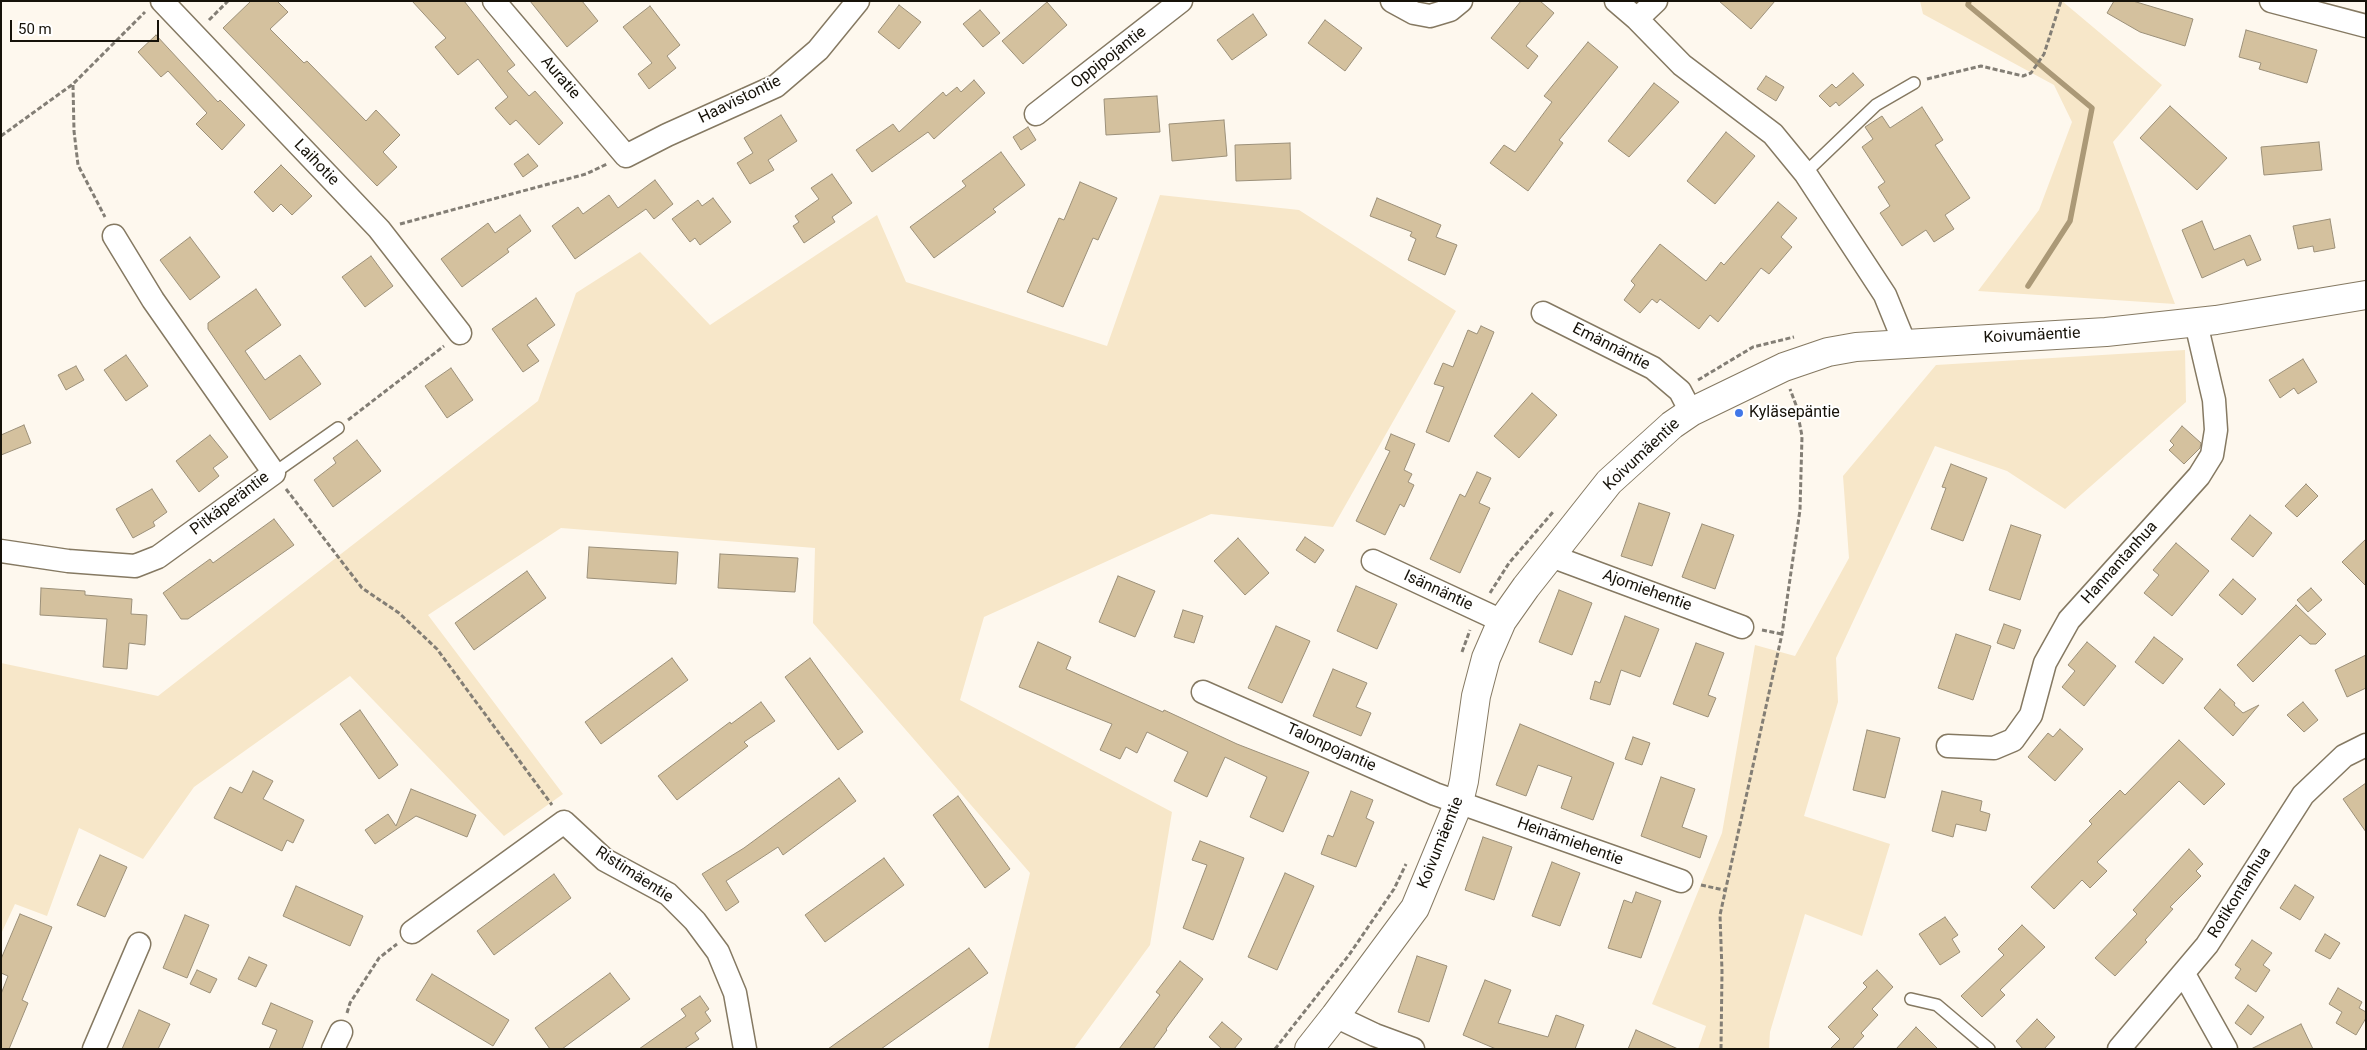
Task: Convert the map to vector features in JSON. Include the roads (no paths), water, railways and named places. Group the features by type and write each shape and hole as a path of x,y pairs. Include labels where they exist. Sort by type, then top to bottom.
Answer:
{"street":[{"name":"Auratie","path":"494,1 626,156"},
{"name":"Haavistontie","path":"626,156 667,135 776,86 818,50 858,1"},
{"name":"Oppipojantie","path":"1036,114 1181,1"},
{"path":"1392,1 1414,13 1430,16 1450,10 1461,1"},
{"path":"1616,1 1638,19 1682,65 1773,134 1805,173 1885,295 1905,344"},
{"path":"1638,19 1656,1"},
{"path":"2271,1 2366,26"},
{"name":"Laihotie","path":"156,5 194,35 379,229 460,333"},
{"name":"Pitkäperäntie","path":"1,551 135,566 158,557 274,474 153,300 114,236"},
{"name":"Koivumäentie","path":"1309,1049 1415,908 1459,802 1464,781 1476,696 1486,658 1491,615 1526,587 1609,482 1672,425 1685,402 1828,352 1856,347 2106,332 2196,323 2366,295"},
{"name":"Emännäntie","path":"1543,313 1653,368 1685,402"},
{"name":"Hannantanhua","path":"1948,746 1994,748 2013,740 2030,716 2045,663 2069,620 2199,476 2212,455 2216,430 2214,400 2196,323"},
{"name":"Ajomiehentie","path":"1551,556 1742,627"},
{"name":"Isännäntie","path":"1373,561 1491,615"},
{"name":"Talonpojantie","path":"1203,692 1435,794 1459,802"},
{"name":"Rotikontanhua","path":"2119,1049 2207,945 2303,795 2344,756 2366,745"},
{"name":"Heinämiehentie","path":"1459,802 1681,881"},
{"name":"Ristimäentie","path":"412,932 564,822 605,860 668,894 695,921 718,952 736,993 745,1049"},
{"path":"94,1049 139,944"},
{"path":"2184,974 2226,1049"},
{"path":"1335,1016 1375,1035 1413,1049"}],"lane":[{"path":"1805,173 1876,105 1914,83"},
{"path":"274,474 338,428"},
{"path":"1911,999 1937,1005 1989,1049"}],"waterway":[{"path":"1969,1 1968,5 2092,108 2070,221 2028,286"}],"place":[{"name":"Kyläsepäntie","path":"1739,413"}]}
